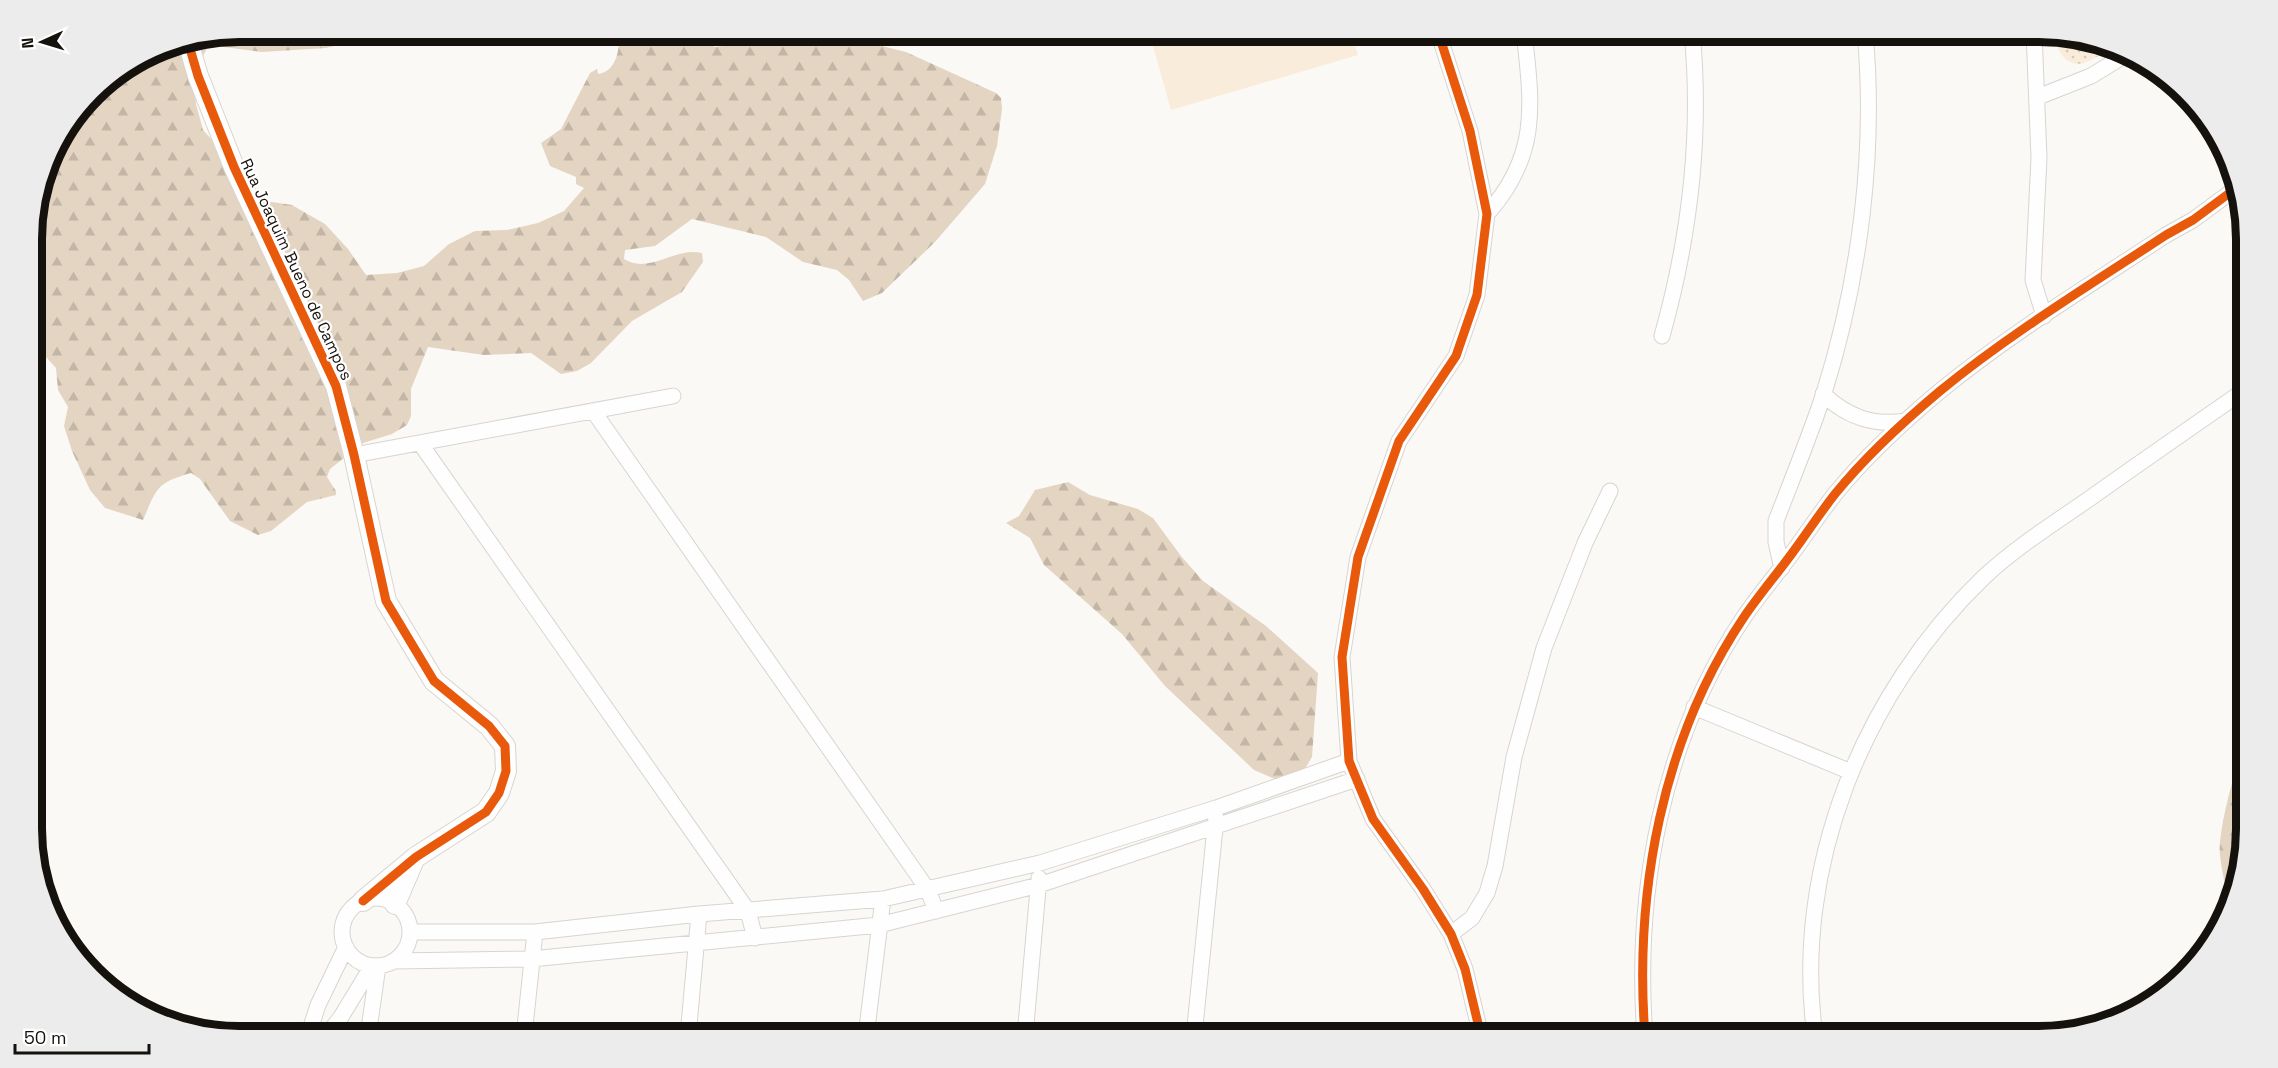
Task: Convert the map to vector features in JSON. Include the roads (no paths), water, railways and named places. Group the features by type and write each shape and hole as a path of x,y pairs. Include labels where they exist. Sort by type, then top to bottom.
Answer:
{"street":[{"path":"1441,42 1470,131 1487,214 1477,295 1456,356 1399,441 1358,557 1342,657 1349,761 1373,819 1423,889 1451,934 1466,969 1479,1026"},
{"path":"1487,214 1512,182 1528,136 1529,81 1525,42"},
{"path":"1662,336 1677,280 1691,200 1696,107 1693,42"},
{"path":"1782,568 1776,542 1776,521 1823,394 1849,295 1864,193 1868,91 1865,42"},
{"path":"2035,42 2039,158 2033,280 2044,316"},
{"name":"Rua Joaquim Bueno de Campos","path":"190,49 198,76 234,167 336,386 354,455 386,601 434,681 489,726 505,746 506,771 499,793 486,812 416,857 363,901"},
{"path":"2038,97 2091,76 2119,59"},
{"path":"1645,1026 1642,968 1649,879 1666,792 1694,707 1744,617 1835,494 1906,421 1972,365 2166,235 2193,220 2230,193"},
{"path":"1823,394 1833,404 1858,418 1882,423 1906,421"},
{"path":"354,455 673,396"},
{"path":"1814,1026 1812,993 1814,918 1828,844 1851,772 1886,700 1907,667 1938,627 1985,576 2015,550 2236,396"},
{"path":"594,412 928,890 936,911"},
{"path":"420,442 748,911 755,938"},
{"path":"1451,934 1472,918 1488,892 1495,866 1514,757 1538,670 1564,595 1610,491"},
{"path":"1694,707 1851,772"},
{"path":"410,932 535,932 699,914 882,899 1040,863 1216,808 1349,761"},
{"path":"394,961 403,954 408,944 410,932 406,916 395,904 385,899 374,898 363,901 347,915 343,926 343,937 353,957 362,963 375,966 394,961 531,959 879,925 1039,885 1356,779"},
{"path":"1195,1026 1216,827 1216,808"},
{"path":"395,904 416,857"},
{"path":"1026,1026 1040,863"},
{"path":"867,1026 882,899"},
{"path":"689,1026 699,914"},
{"path":"525,1026 535,932"},
{"path":"311,1026 318,1005 346,947"},
{"path":"333,1026 375,966"},
{"path":"369,1026 375,966"}]}
